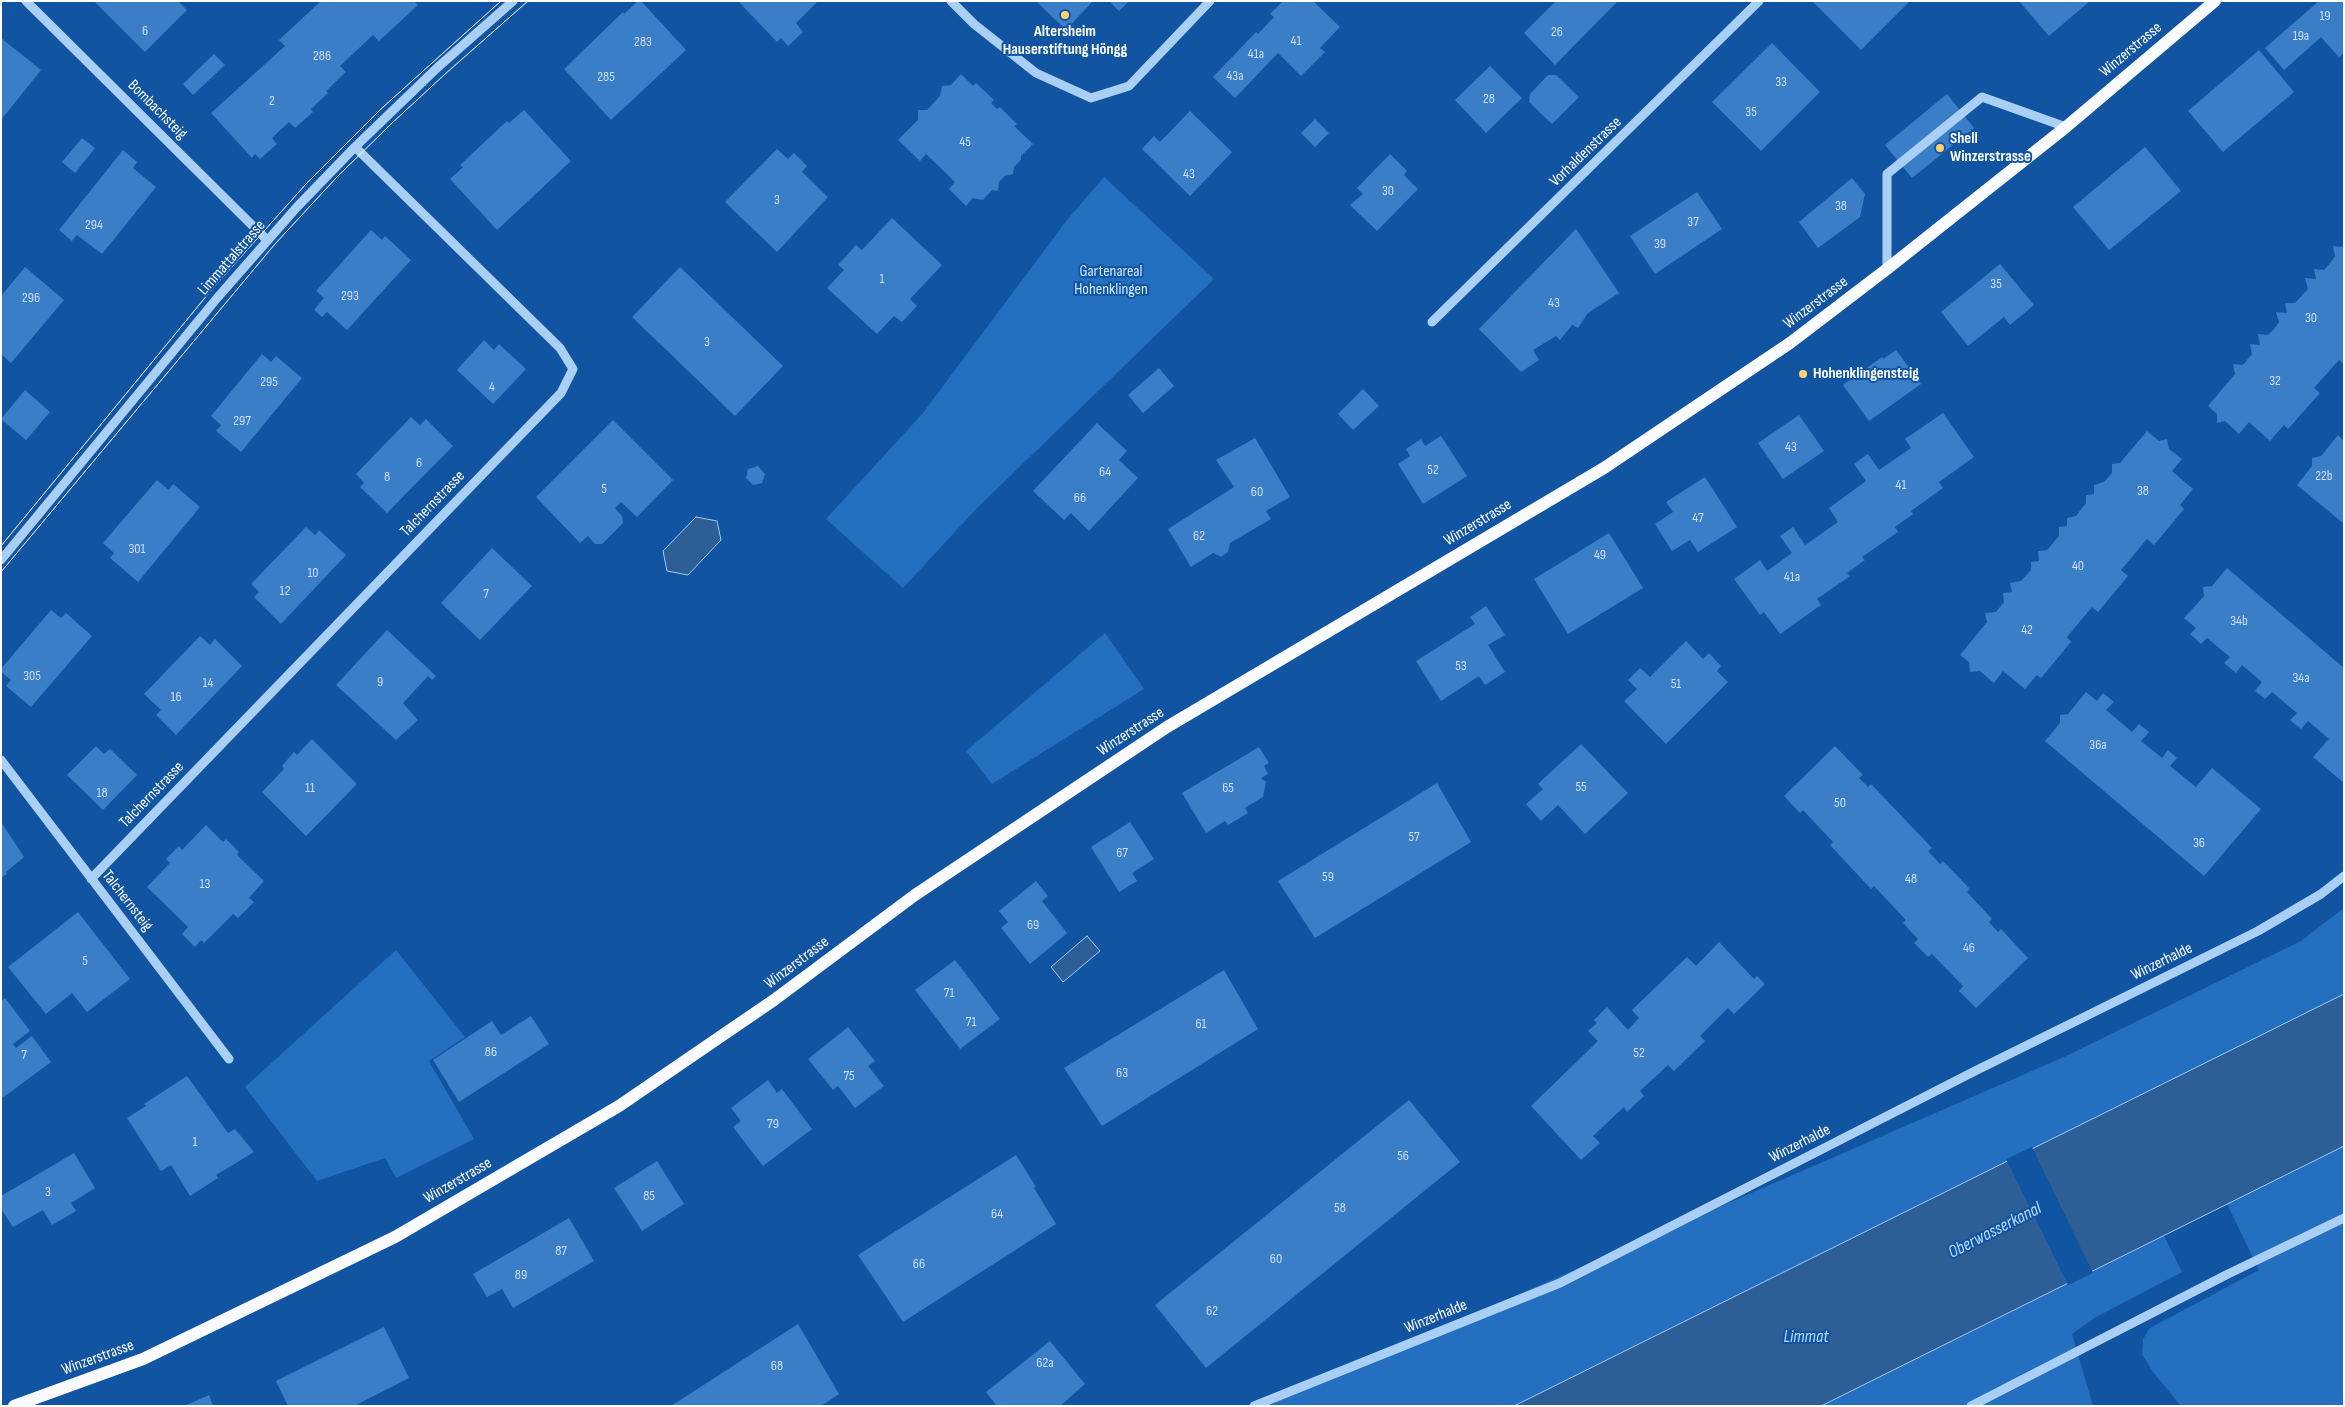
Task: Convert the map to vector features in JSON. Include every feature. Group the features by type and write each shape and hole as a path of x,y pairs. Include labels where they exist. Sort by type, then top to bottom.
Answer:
{"main road":[{"name":"Winzerstrasse","path":"14,1406 143,1359 395,1237 619,1106 774,1000 915,895 1167,727 1604,468 1790,343 1887,269 2066,127 2214,1"}],"street":[{"name":"Bombachsteig","path":"26,1 267,240"},
{"name":"Limmattalstrasse","path":"1,560 267,240 355,147 438,67 513,1"},
{"path":"952,1 974,24 1036,73 1091,98 1129,86 1210,1"},
{"name":"Vorhaldenstrasse","path":"1432,322 1759,1"},
{"path":"1887,269 1886,174 1982,97 2066,127"},
{"name":"Talchernstrasse","path":"91,879 561,393 574,369 560,348 355,147"},
{"name":"Talchernsteig","path":"1,760 230,1059"},
{"name":"Winzerhalde","path":"1254,1406 1560,1283 1977,1070 2258,931 2321,894 2344,876"},
{"path":"1972,1406 2228,1274 2344,1218"}],"green space":[{"name":"Gartenareal Hohenklingen","path":"1104,177 1214,279 977,508 903,588 826,519 923,413 1067,220"},
{"path":"1105,633 1144,689 992,784 966,751"},
{"path":"2344,908 2344,994 2338,998 1514,1406 1254,1406 1356,1365 2064,1057 2301,941"},
{"path":"396,950 465,1037 429,1061 474,1139 396,1178 385,1158 317,1181 245,1087"},
{"path":"2344,1146 2344,1406 2181,1406 2153,1372 2142,1354 2143,1339 2150,1328 2259,1270 2227,1204"},
{"path":"2164,1236 2182,1272 2096,1317 2072,1334 2093,1406 1821,1406"}],"water":[{"path":"696,517 717,521 721,540 688,575 667,571 663,551"},
{"path":"1087,936 1100,951 1063,982 1051,967"},
{"name":"Limmat","path":"2344,994 2344,1146 1821,1406 1514,1406"}],"pier":[{"path":"2032,1147 2093,1273 2068,1285 2006,1159"}],"building":[{"path":"94,1 178,1 187,10 145,52"},
{"path":"321,1 414,1 418,5 379,41 373,35 340,66 346,72 311,109 313,112 295,128 289,122 272,138 277,144 260,159 255,154 252,158 211,113 285,46 279,40"},
{"path":"638,1 641,1 686,50 611,120 564,69 623,12 624,14"},
{"path":"738,1 818,1 796,23 803,32 788,46 781,38 777,42"},
{"name":"Altersheim Hauserstiftung Höngg","path":"1036,1 1093,1 1066,30"},
{"name":"Altersheim Hauserstiftung Höngg","path":"1109,1 1129,1 1119,11"},
{"path":"1283,1 1313,1 1340,27 1320,48 1325,52 1301,76 1278,53 1235,98 1213,77 1256,32 1258,34 1274,17 1270,14"},
{"path":"1556,1 1618,1 1555,65 1524,33"},
{"path":"1812,1 1910,1 1861,50"},
{"path":"2019,1 2090,1 2049,36"},
{"path":"2319,1 2344,1 2344,53 2339,57 2321,37 2284,70 2265,48"},
{"path":"1,38 41,70 1,120"},
{"path":"1772,43 1820,92 1761,151 1712,102"},
{"path":"2259,50 2294,92 2223,152 2188,111"},
{"path":"214,54 225,65 193,95 183,84"},
{"path":"1490,66 1522,98 1486,133 1455,100"},
{"path":"961,74 973,86 976,83 994,100 991,103 997,109 1000,107 1017,124 1014,126 1033,144 1021,156 1021,160 1014,167 1013,174 1005,176 999,182 998,191 992,190 983,200 973,198 966,206 949,189 955,182 926,154 920,161 898,140 918,120 918,110 927,110 940,96 942,86 951,85"},
{"path":"1548,75 1556,75 1579,97 1552,124 1529,102 1530,94"},
{"path":"1947,94 1974,128 1912,178 1885,145"},
{"path":"524,110 571,161 497,230 450,179 463,167 460,165 507,121 509,123"},
{"path":"1190,111 1232,152 1190,196 1142,149 1154,136 1160,142"},
{"path":"1315,119 1329,133 1315,147 1301,133"},
{"path":"82,138 95,148 75,173 62,162"},
{"path":"2145,147 2181,191 2109,250 2073,207"},
{"path":"777,149 788,159 794,153 807,166 802,172 828,197 777,252 725,202"},
{"path":"123,150 137,162 133,168 156,187 102,254 77,235 72,241 59,230"},
{"path":"1390,154 1407,171 1404,175 1418,189 1377,231 1350,205 1363,194 1357,188"},
{"path":"1852,178 1865,194 1860,217 1818,248 1799,222"},
{"path":"1697,192 1722,229 1655,274 1630,236"},
{"path":"892,218 942,265 910,299 917,306 902,322 894,316 877,334 827,288 844,270 838,265 856,245 862,250"},
{"path":"1576,229 1619,293 1588,313 1578,328 1572,325 1560,340 1556,336 1533,350 1539,360 1521,372 1479,329"},
{"path":"371,230 382,240 385,236 411,260 347,330 327,312 322,317 314,310 324,298 316,291"},
{"path":"2333,246 2344,247 2344,364 2339,360 2314,388 2320,393 2288,429 2284,425 2270,441 2249,422 2239,434 2225,421 2217,423 2217,414 2208,406 2235,374 2233,364 2243,365 2252,354 2250,344 2260,345 2258,334 2268,335 2279,322 2276,312 2287,313 2285,303 2295,303 2308,289 2305,278 2316,279 2314,269 2324,270 2335,256"},
{"path":"2000,264 2034,305 2010,325 2004,317 1968,346 1941,312"},
{"path":"25,267 64,300 11,363 1,354 1,296"},
{"path":"680,267 783,366 735,416 632,317"},
{"path":"484,340 494,350 499,344 526,369 493,404 457,370"},
{"path":"1896,350 1921,384 1869,421 1843,385 1882,357 1883,359"},
{"path":"262,354 271,362 276,356 302,378 241,452 216,431 221,425 211,416"},
{"path":"1159,368 1174,386 1143,413 1128,395"},
{"path":"1363,389 1379,406 1353,430 1338,414"},
{"path":"25,390 50,412 26,440 1,419"},
{"path":"1943,413 1974,457 1939,482 1943,488 1911,511 1913,514 1895,527 1898,532 1862,557 1865,560 1847,573 1850,576 1817,599 1821,605 1780,634 1764,612 1760,615 1734,579 1760,560 1767,571 1792,553 1780,536 1793,527 1805,545 1838,522 1829,508 1866,481 1854,464 1868,454 1879,470 1911,448 1905,439"},
{"path":"1799,415 1824,451 1783,479 1758,443"},
{"path":"411,417 420,425 426,419 453,446 387,513 360,487 364,483 356,474"},
{"path":"613,420 673,480 637,517 621,502 615,508 622,516 623,523 602,544 595,544 588,536 580,543 536,497"},
{"path":"1097,423 1127,451 1119,460 1138,478 1089,531 1071,513 1064,520 1033,491"},
{"path":"2147,431 2159,441 2167,439 2169,449 2182,459 2172,471 2193,489 2180,505 2184,509 2154,545 2147,539 2121,570 2128,576 2098,612 2092,607 2067,637 2071,642 2041,678 2037,675 2025,689 2003,671 1994,683 1980,671 1970,672 1969,662 1960,655 1987,622 1985,613 1996,612 2004,602 2003,593 2012,592 2010,583 2021,581 2031,570 2031,562 2039,561 2038,551 2047,550 2059,536 2059,527 2067,526 2067,518 2076,516 2086,503 2086,495 2094,494 2094,485 2104,482 2112,473 2112,464 2120,463"},
{"path":"2338,435 2344,441 2344,524 2297,485 2312,466 2312,458 2321,456"},
{"path":"1441,436 1467,476 1423,504 1398,464 1410,456 1406,449 1421,439 1425,446"},
{"path":"1255,438 1290,497 1266,511 1271,519 1230,543 1228,552 1221,557 1213,553 1191,567 1168,529 1234,487 1216,460"},
{"path":"758,466 765,474 762,483 753,485 746,478 748,469"},
{"path":"1705,477 1737,527 1698,552 1690,540 1672,551 1655,524 1673,512 1666,502"},
{"path":"157,480 169,490 173,484 200,507 138,582 110,558 114,553 103,543"},
{"path":"306,527 315,535 319,530 346,555 281,624 254,597 259,592 251,584"},
{"path":"1609,533 1643,588 1568,634 1534,579"},
{"path":"492,548 532,586 480,640 441,603"},
{"path":"2227,568 2344,668 2344,783 2313,757 2329,739 2308,721 2301,729 2290,720 2297,713 2272,692 2265,699 2255,691 2262,682 2242,665 2236,673 2224,663 2230,657 2207,638 2201,644 2190,634 2196,628 2184,618 2204,596 2203,587 2212,586"},
{"path":"1486,606 1505,635 1488,645 1505,672 1485,685 1479,676 1441,701 1416,661 1475,624 1470,617"},
{"path":"51,610 61,618 66,613 92,636 31,707 6,686 11,680 1,672 1,669"},
{"path":"387,630 436,676 432,680 428,676 403,703 418,720 396,740 336,685"},
{"path":"200,636 210,645 215,639 242,666 176,735 156,715 161,710 144,694"},
{"path":"1686,641 1703,659 1709,653 1721,666 1717,671 1728,682 1666,744 1624,701 1637,689 1628,680 1640,668 1650,677"},
{"path":"2086,692 2097,701 2103,693 2114,702 2106,710 2132,732 2139,724 2149,732 2141,741 2162,758 2168,750 2177,758 2170,766 2196,787 2212,768 2261,809 2204,876 2045,741 2060,723 2060,715 2068,714"},
{"path":"312,739 357,784 306,836 262,792 284,769 282,766 294,752 297,755"},
{"path":"1581,744 1628,793 1585,834 1558,805 1541,821 1526,804 1543,789 1538,784"},
{"path":"96,746 104,754 110,749 137,775 103,810 67,775"},
{"path":"1835,746 1863,775 1859,778 1868,787 1871,784 1932,848 1928,851 1940,864 1943,861 1970,889 1967,892 1992,919 1989,922 1998,932 2001,929 2028,958 1976,1008 1959,991 1963,986 1932,954 1928,957 1914,943 1918,939 1903,923 1906,920 1874,886 1871,889 1830,845 1833,842 1803,810 1800,813 1784,796"},
{"path":"1259,747 1269,763 1264,766 1268,774 1261,778 1266,782 1263,797 1245,808 1248,813 1228,825 1225,821 1206,833 1182,793"},
{"path":"1437,783 1471,842 1315,938 1278,881"},
{"path":"1,822 24,857 1,878"},
{"path":"1130,822 1154,859 1132,873 1137,881 1119,892 1091,847"},
{"path":"206,825 223,842 226,839 239,852 237,855 264,881 249,898 254,902 238,918 233,914 204,943 201,940 195,947 182,934 188,927 147,887 170,863 166,859 179,846 182,850"},
{"path":"1036,881 1048,896 1042,901 1067,933 1030,964 1001,928 1008,922 999,911"},
{"path":"78,912 130,979 87,1012 72,993 46,1014 8,967"},
{"path":"1719,942 1754,979 1757,976 1765,984 1734,1014 1728,1008 1700,1036 1705,1041 1674,1071 1668,1065 1640,1091 1644,1096 1627,1112 1624,1107 1593,1136 1600,1143 1581,1160 1531,1106 1598,1041 1588,1031 1597,1023 1594,1020 1607,1007 1628,1030 1639,1018 1632,1010 1687,957 1696,966"},
{"path":"955,960 1000,1019 960,1049 915,990"},
{"path":"1224,970 1258,1029 1102,1126 1064,1068"},
{"path":"5,998 30,1031 13,1044 16,1048 32,1036 51,1062 1,1099 1,1001"},
{"path":"531,1016 549,1044 459,1102 433,1060 492,1021 501,1035"},
{"path":"848,1027 875,1061 868,1066 884,1086 855,1108 838,1086 833,1090 808,1059"},
{"path":"187,1076 228,1133 235,1129 254,1152 216,1175 218,1178 190,1196 171,1165 161,1171 127,1118 146,1106 144,1104"},
{"path":"768,1080 777,1093 782,1089 812,1129 763,1166 733,1127 741,1121 731,1108"},
{"path":"1409,1100 1460,1162 1206,1368 1155,1305"},
{"path":"74,1153 95,1188 71,1203 76,1211 52,1225 43,1210 13,1227 1,1209 1,1196"},
{"path":"1016,1155 1056,1224 903,1322 858,1255"},
{"path":"657,1161 684,1204 642,1231 614,1188"},
{"path":"569,1218 594,1261 513,1308 502,1289 487,1297 473,1274"},
{"path":"798,1324 839,1394 821,1406 671,1406"},
{"path":"384,1327 409,1378 354,1406 288,1406 276,1381"},
{"path":"1050,1341 1085,1384 1060,1406 997,1406 986,1392"},
{"path":"209,1395 213,1406 184,1406"}],"tram line":[{"path":"1,546 213,288 306,184 382,108 501,1"},
{"path":"1,572 275,244 337,177 391,124 528,1"}],"place":[{"name":"Altersheim Hauserstiftung Höngg","path":"1065,15"},
{"name":"Shell Winzerstrasse","path":"1940,148"},
{"name":"Hohenklingensteig","path":"1803,374"}],"water label":[{"name":"Oberwasserkanal","path":"1995,1231"}]}
